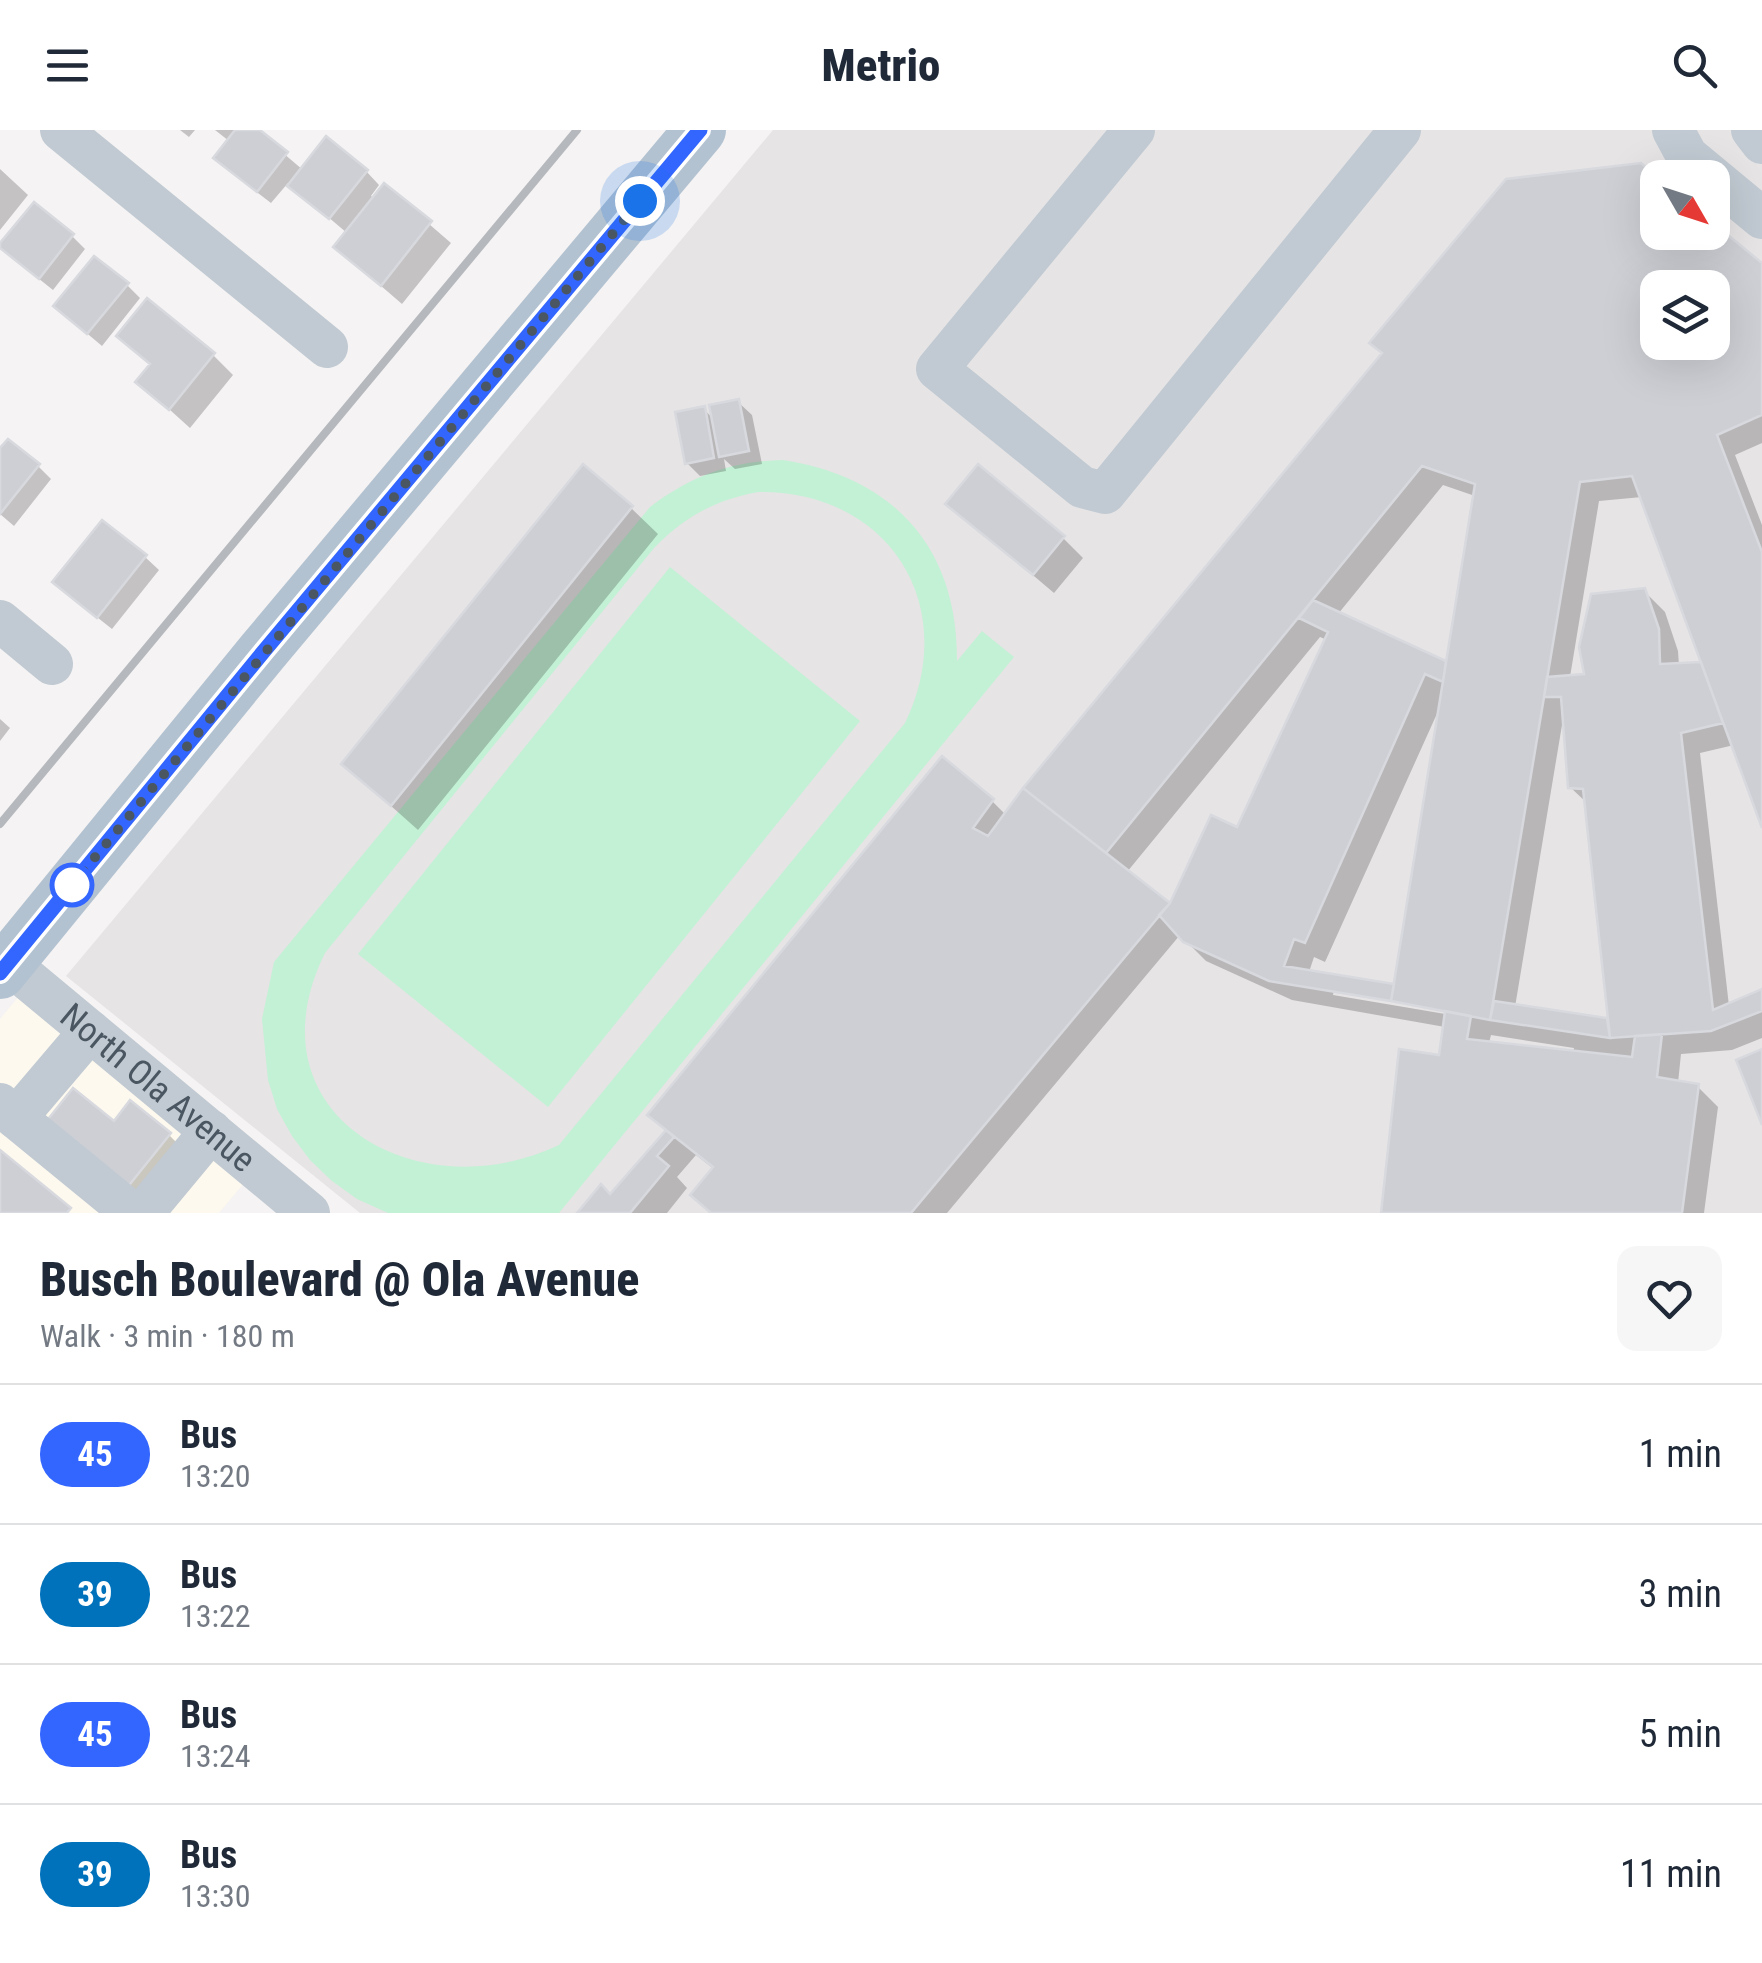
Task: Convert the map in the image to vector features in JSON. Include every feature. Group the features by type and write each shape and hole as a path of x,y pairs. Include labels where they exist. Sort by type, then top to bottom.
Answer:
{"main road":[{"path":"4,968 700,130"}],"street":[{"path":"61,130 327,346"},
{"path":"1134,130 937,369 1082,487 1105,493 1400,130"},
{"path":"1673,130 1687,156 1762,218"},
{"path":"1752,130 1762,143"},
{"path":"0,621 52,664"},
{"name":"North Ola Avenue","path":"4,968 90,1031 309,1213"},
{"path":"90,1031 8,1111 132,1213"},
{"path":"143,1213 211,1131"}],"shaded area":[{"path":"773,130 1762,130 1762,1213 360,1213 66,976"},
{"path":"20,995 245,1182 219,1213 0,1213 0,1019"}],"green space":[{"path":"783,460 857,483 887,501 912,524 932,552 946,584 957,661 982,631 1014,657 559,1213 388,1213 357,1199 310,1160 277,1109 268,1080 262,1019 274,962 650,507 713,472 746,463","holes":["758,492 804,497 844,511 877,533 902,562 918,598 924,637 920,679 905,723 559,1145 505,1163 451,1166 401,1156 359,1134 327,1102 308,1060 307,1010 325,953 665,537 701,511 742,495"]},
{"path":"670,567 860,721 548,1107 358,954"}],"building":[{"path":"235,130 260,130 288,152 257,192 213,158"},
{"path":"326,136 368,170 329,219 287,186"},
{"path":"1640,163 1640,250 1730,250 1730,237 1762,263 1762,415 1717,435 1762,552 1762,828 1632,476 1580,482 1490,1020 1391,1001 1475,484 1422,466 1106,853 1023,788 1382,353 1369,343 1506,179"},
{"path":"384,183 432,221 381,286 333,247"},
{"path":"34,202 74,234 39,279 0,248"},
{"path":"94,256 129,283 87,334 53,306"},
{"path":"147,298 215,353 169,410 135,382 150,364 116,336"},
{"path":"739,399 749,451 719,457 709,405"},
{"path":"705,406 714,458 685,464 675,412"},
{"path":"8,439 40,464 0,514 0,448"},
{"path":"583,464 633,506 391,806 341,764"},
{"path":"978,464 1065,536 1033,575 945,504"},
{"path":"102,520 147,555 97,618 52,582"},
{"path":"1645,588 1659,629 1660,664 1701,662 1723,723 1681,733 1713,1010 1762,989 1762,1011 1711,1031 1610,1038 1583,789 1568,788 1561,697 1544,697 1547,677 1584,674 1579,647 1591,594"},
{"path":"1313,600 1446,661 1443,682 1425,674 1305,943 1294,939 1284,966 1394,984 1391,1001 1269,981 1183,942 1159,915 1170,903 1211,815 1237,827 1328,632 1299,618"},
{"path":"942,756 994,799 973,828 988,836 1023,788 1170,903 911,1213 711,1213 690,1195 713,1167 647,1115"},
{"path":"1494,1001 1607,1018 1610,1038 1490,1020"},
{"path":"1445,1011 1471,1016 1467,1039 1632,1057 1635,1036 1662,1034 1657,1077 1699,1084 1682,1213 1381,1213 1399,1049 1439,1055"},
{"path":"1762,1049 1762,1125 1736,1060"},
{"path":"73,1088 114,1121 130,1100 171,1133 122,1194 41,1128"},
{"path":"666,1130 674,1137 657,1156 669,1166 630,1213 577,1213 601,1184 610,1194"},
{"path":"0,1150 71,1208 67,1213 0,1213"}],"railway":[{"path":"0,824 577,130"}],"bus line":[{"name":"45","path":"0,973 700,130"}],"route":[{"path":"72,885 640,201"}]}
